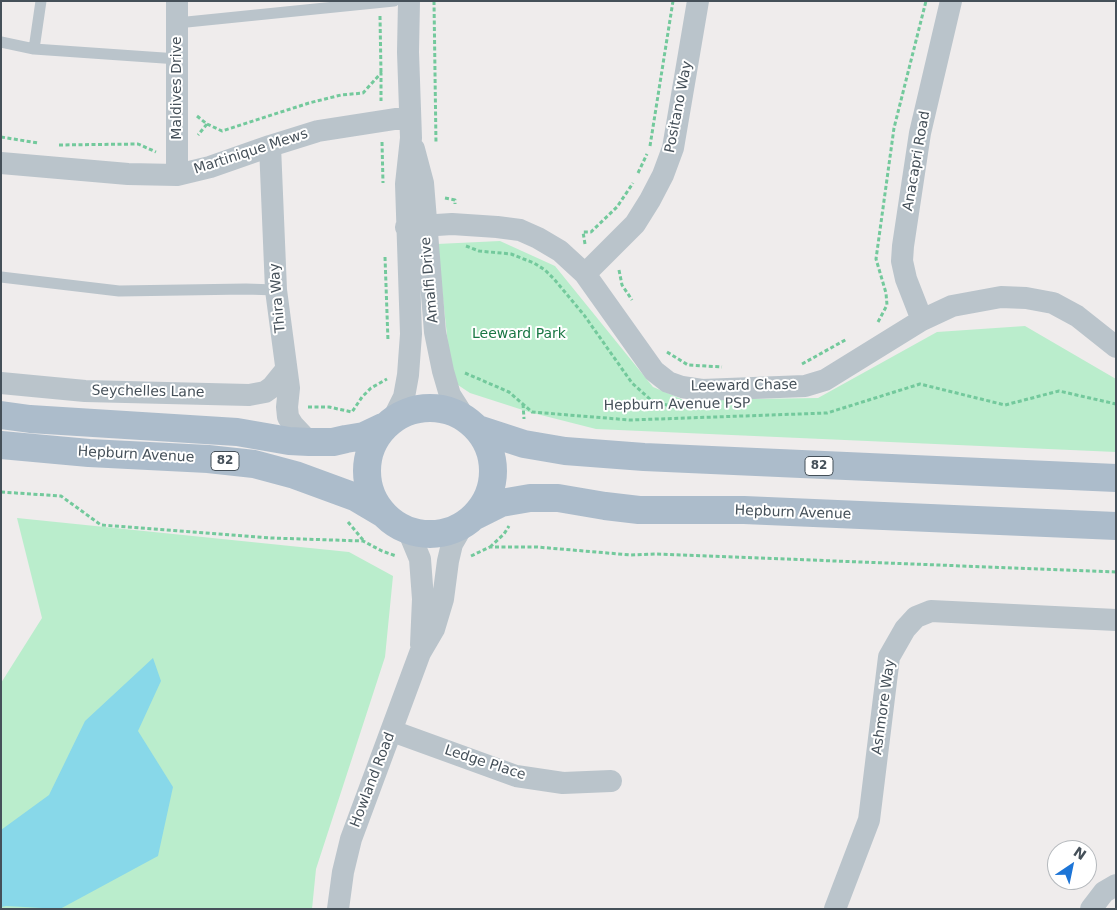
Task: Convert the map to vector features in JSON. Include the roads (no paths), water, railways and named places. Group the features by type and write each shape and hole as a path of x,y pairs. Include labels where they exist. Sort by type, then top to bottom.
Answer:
{"main road":[{"name":"82","path":"469,521 450,532 422,534 400,527 382,513 374,502 369,490 366,463 369,450 375,438 388,423 404,412 429,407 448,410 471,423 524,444 565,451 644,457 1116,478"},
{"name":"Hepburn Avenue","path":"1,415 30,419 237,432 289,441 310,442 333,442 364,436 388,423"},
{"path":"469,521 483,506 490,494 493,480 491,453 486,440 471,423"},
{"name":"Hepburn Avenue","path":"1,445 89,453 208,459 254,464 295,475 355,497 382,513"},
{"name":"Hepburn Avenue","path":"469,521 501,503 530,498 558,498 639,510 744,510 1116,526"}],"street":[{"name":"Amalfi Drive","path":"388,423 404,397 408,375 416,226 423,183 410,128 409,1"},
{"name":"Positano Way","path":"591,268 634,224 650,200 663,175 673,148 698,1"},
{"name":"Anacapri Road","path":"922,320 906,279 902,261 903,246 920,133 951,1"},
{"name":"Maldives Drive","path":"177,12 177,175"},
{"name":"Martinique Mews","path":"1,163 128,174 177,175 210,167 318,131 382,121 410,128"},
{"name":"Thira Way","path":"270,146 276,290 285,371 289,388 288,417 310,442"},
{"name":"Leeward Chase","path":"416,226 456,224 520,230 591,268 654,371 668,382 682,387 702,390 806,386 825,380 922,320 952,306 1000,297 1026,298 1054,303 1077,316 1116,346"},
{"name":"Amalfi Drive","path":"416,226 435,332 450,395 471,423"},
{"name":"Seychelles Lane","path":"1,383 85,391 249,395 265,392 272,387 285,371"},
{"name":"Howland Road","path":"338,909 350,839 420,653 434,630 443,599 452,544 469,521"},
{"name":"Howland Road","path":"408,530 420,559 423,599 420,653"},
{"name":"Ashmore Way","path":"836,909 869,820 889,657 904,629 916,617 931,611 1116,620"},
{"name":"Ledge Place","path":"392,731 516,776 563,783 611,781"},
{"path":"1092,909 1104,892 1116,885"}],"lane":[{"path":"34,49 41,1"},
{"path":"177,12 394,1"},
{"path":"1,42 34,49 178,60"},
{"path":"1,277 119,291 246,288 276,290"}],"water":[{"path":"153,658 161,681 138,731 173,787 158,856 60,909 1,907 1,830 49,795 85,721"}],"park label":[{"name":"Leeward Park","path":"519,334"}]}
